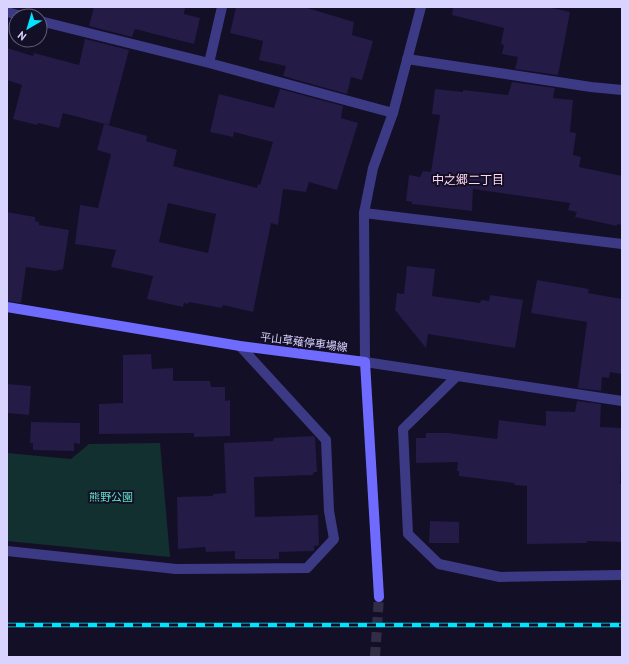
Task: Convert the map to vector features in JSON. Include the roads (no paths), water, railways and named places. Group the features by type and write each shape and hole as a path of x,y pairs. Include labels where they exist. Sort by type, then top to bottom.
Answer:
{"main road":[{"name":"平山草薙停車場線","path":"7,307 240,346 365,362"},
{"path":"365,362 379,597"}],"street":[{"path":"209,63 222,7"},
{"path":"421,7 393,113 373,168 364,213 365,362 622,401"},
{"path":"48,23 209,63 393,113"},
{"path":"407,59 591,88 622,90"},
{"path":"364,213 622,244"},
{"path":"7,551 176,569 307,568 334,539 329,511 326,440 240,346"},
{"path":"457,376 403,429 408,534 439,564 500,577 622,575"}],"tunnel":[{"path":"375,657 379,597"}],"railway":[{"path":"7,625 622,625"}],"district":[{"name":"中之郷二丁目","path":"468,180"}],"park label":[{"name":"熊野公園","path":"111,497"}]}
